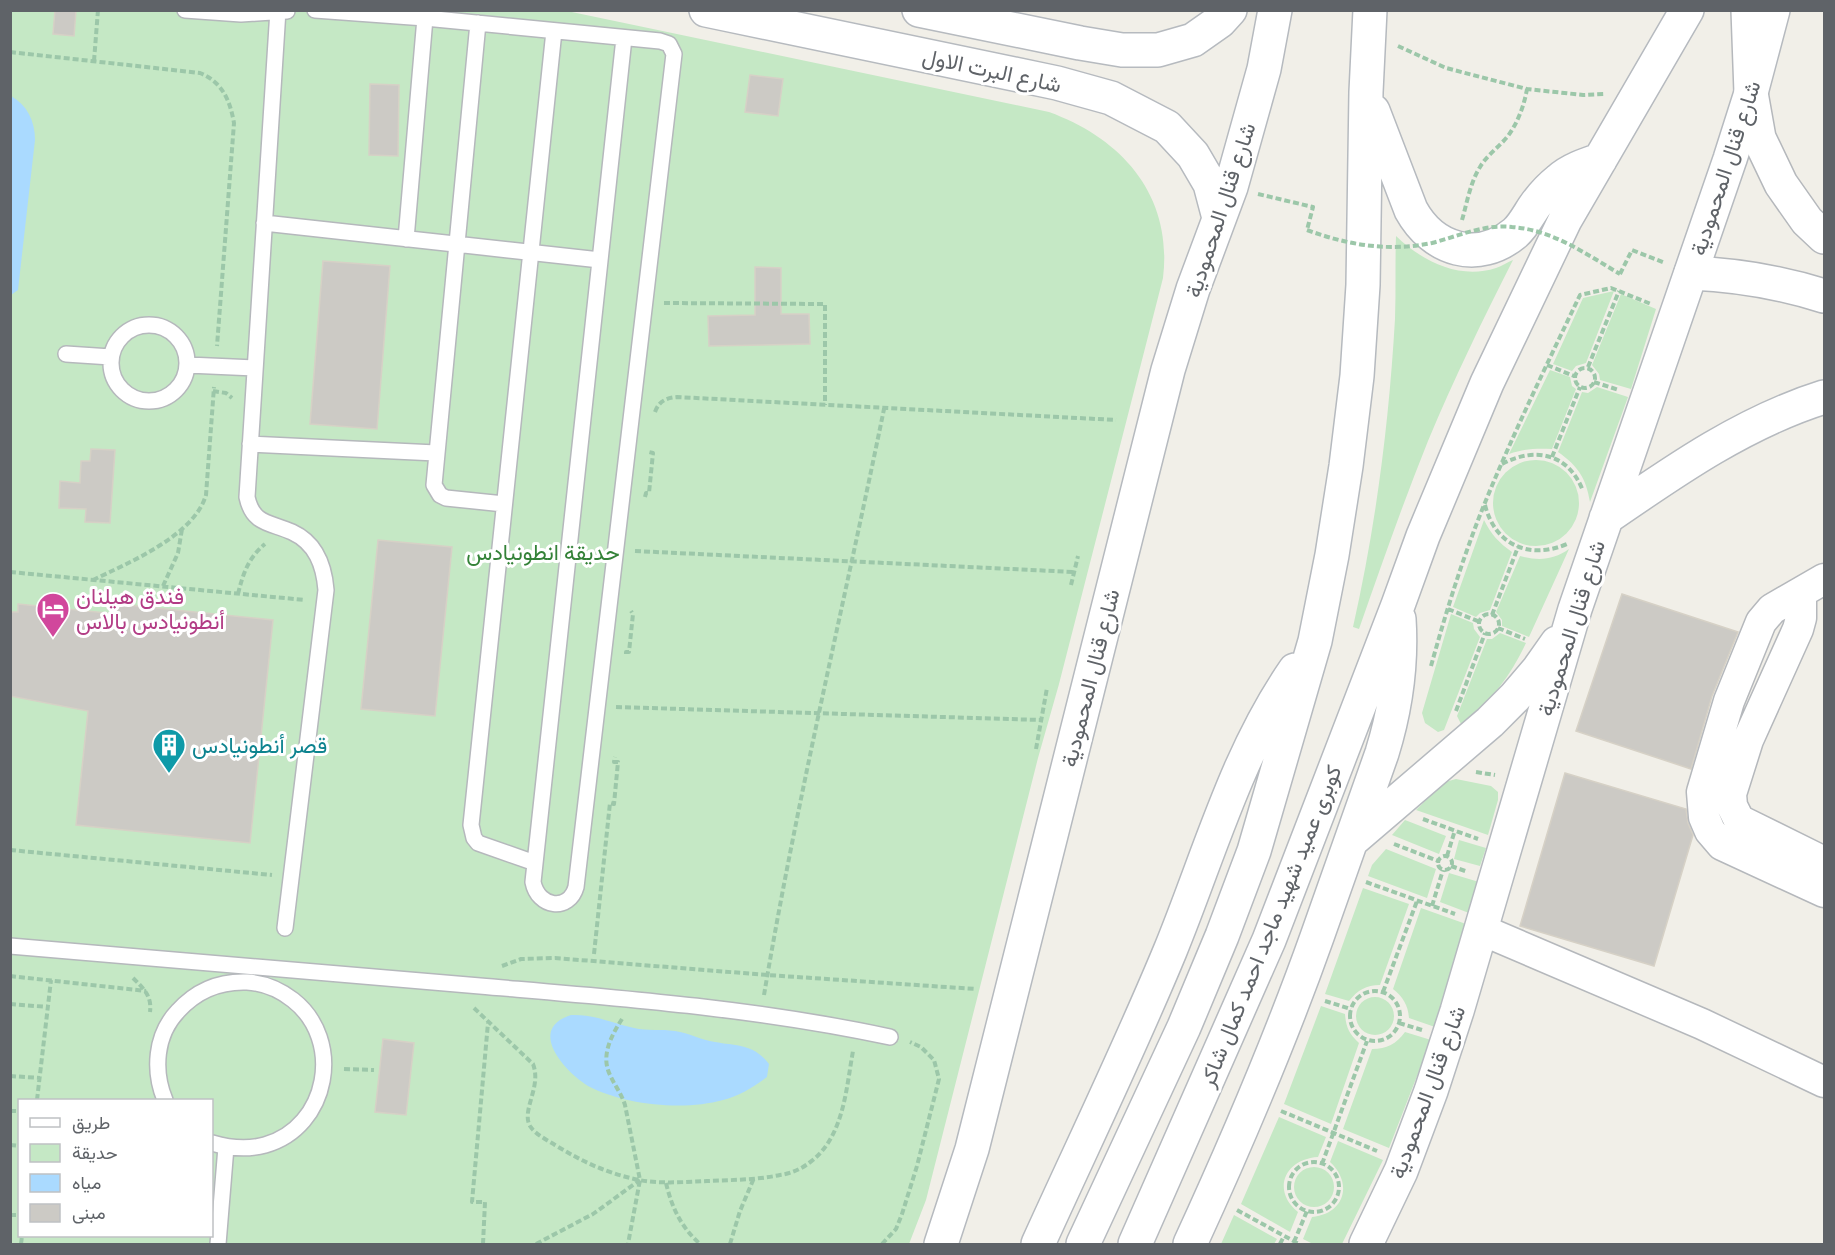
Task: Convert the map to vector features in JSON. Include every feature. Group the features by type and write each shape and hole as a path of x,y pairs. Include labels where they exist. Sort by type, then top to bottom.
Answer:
{"main road":[{"name":"شارع البرت الاول","path":"706,10 1057,83 1111,98 1167,127 1193,155 1210,184 1219,218"},
{"name":"شارع البرت الاول","path":"932,12 1080,43 1122,50 1158,50 1193,39 1220,21 1230,10"},
{"name":"شارع قنال المحمودية","path":"942,1245 972,1149 1168,370 1193,289 1231,188 1264,69 1275,10"},
{"path":"1366,92 1414,216 1427,233 1439,241 1465,250 1479,250 1506,240 1517,232 1545,192 1561,178 1580,167 1600,160 1687,10"},
{"path":"1748,10 1751,93 1759,138 1781,184 1807,221 1824,237"},
{"name":"شارع قنال المحمودية","path":"1366,1245 1401,1171 1431,1091 1471,923 1575,609 1730,159 1751,93 1773,10"},
{"path":"1038,1245 1170,949 1213,835 1247,754 1267,715 1315,641 1347,466 1357,376 1363,285 1366,92 1370,21"},
{"name":"كوبرى عميد شهيد ماجد احمد كمال شاكر","path":"1135,1245 1269,940 1427,525 1487,383 1565,220 1600,160"},
{"path":"1691,273 1726,274 1761,279 1824,296"},
{"path":"1606,518 1718,445 1781,414 1824,398"},
{"path":"1190,1245 1283,1027 1317,938 1392,724 1400,665 1398,605"},
{"path":"1350,843 1481,730 1515,697 1551,651 1575,609"},
{"name":"كوبرى عميد شهيد ماجد احمد كمال شاكر","path":"1083,1245 1184,1027 1222,936 1254,851 1315,641"}],"street":[{"path":"1813,587 1798,629 1748,740 1731,794 1732,806 1739,820 1824,862"},
{"path":"1813,587 1772,609 1761,622 1730,701 1702,792 1704,817 1710,831 1722,845 1824,892"},
{"path":"1722,845 1739,820"},
{"path":"1471,923 1702,1024 1824,1082"}],"lane":[{"path":"185,10 240,14 282,11 264,223 247,489 249,504 254,514 262,522 290,531 309,544 319,558 325,573 326,590 285,928"},
{"path":"315,10 425,18 665,42 674,54 576,887 572,897 560,903 548,903 539,897 533,882 624,38"},
{"path":"406,239 425,18"},
{"path":"478,23 434,485 440,495 446,498 504,504"},
{"path":"536,863 478,843 474,838 471,825 555,31"},
{"path":"264,223 600,260"},
{"path":"141,325 153,325 174,334 187,353 188,364 181,386 172,394 151,402 129,396 120,389 111,369 111,357 121,337 141,325"},
{"path":"66,354 111,357"},
{"path":"188,364 255,368"},
{"path":"250,444 436,453"},
{"path":"10,946 252,975 475,986 663,1002 760,1014 890,1037"},
{"path":"218,1245 219,1145 246,1149 266,1145 284,1137 301,1124 313,1108 321,1089 325,1069 324,1052 319,1034 305,1012 285,994 252,975"},
{"path":"164,1099 157,1065 162,1039 174,1015 200,992 252,975"}],"path":[{"path":"94,61 98,10"},
{"path":"1370,21 1446,68 1527,89 1583,95 1639,93"},
{"path":"10,52 200,73 218,83 232,110 234,123 206,495 199,512 182,528 147,552 93,580"},
{"path":"1458,234 1473,182 1480,167 1518,120 1527,89"},
{"path":"1231,188 1313,207 1307,230 1356,245 1382,248 1408,247 1484,227 1511,226 1537,231 1562,240 1620,274 1632,250"},
{"path":"1430,668 1485,504 1546,365 1580,295 1611,288 1659,308"},
{"path":"1588,368 1619,291"},
{"path":"645,303 825,304 825,405"},
{"path":"1546,365 1574,376"},
{"path":"1582,368 1588,368 1593,371 1594,382 1589,388 1580,387 1576,384 1574,376 1582,368"},
{"path":"1594,382 1622,391"},
{"path":"1552,458 1580,387"},
{"path":"654,414 662,401 677,397 1116,420"},
{"path":"760,1014 818,713 853,560 884,408"},
{"path":"645,505 646,493 649,493 652,453 649,453 650,443"},
{"path":"1502,464 1514,458 1539,454 1563,462 1580,482 1584,494"},
{"path":"1485,504 1492,525 1508,542 1518,547 1530,551 1543,551 1556,549 1574,540"},
{"path":"163,586 178,553 182,528"},
{"path":"639,552 640,540"},
{"path":"237,594 246,567 266,543"},
{"path":"1492,615 1518,547"},
{"path":"616,550 1074,572"},
{"path":"1071,585 1078,556"},
{"path":"10,572 324,602"},
{"path":"625,663 626,652 629,652 632,603"},
{"path":"1448,609 1480,622"},
{"path":"1492,615 1498,620 1498,628 1490,634 1481,631 1482,617 1492,615"},
{"path":"1498,628 1532,641"},
{"path":"1452,720 1485,633"},
{"path":"1036,749 1047,688"},
{"path":"619,718 622,696"},
{"path":"598,707 1041,720"},
{"path":"594,954 610,803 614,804 618,762 614,762 616,751"},
{"path":"1472,771 1501,777"},
{"path":"1417,817 1481,840"},
{"path":"1447,856 1455,830"},
{"path":"1385,841 1438,861"},
{"path":"10,850 291,877"},
{"path":"1438,861 1447,856"},
{"path":"1443,870 1452,866 1447,856"},
{"path":"1438,861 1439,868 1443,870"},
{"path":"1432,906 1443,870"},
{"path":"1362,880 1471,923"},
{"path":"1383,992 1417,901"},
{"path":"475,986 504,965 520,959 534,958 976,989"},
{"path":"123,973 133,978 146,991 151,1004 150,1013"},
{"path":"10,976 146,991"},
{"path":"37,1099 51,980"},
{"path":"1375,991 1383,992 1395,1001 1399,1008 1400,1023 1390,1036 1383,1040 1367,1041 1360,1037 1351,1024 1351,1009 1360,996 1375,991"},
{"path":"1320,1000 1351,1009"},
{"path":"10,1004 48,1007"},
{"path":"625,1014 610,1043 606,1061 625,1105 640,1180 627,1245"},
{"path":"483,1245 485,1202 472,1202 488,1022 528,1058 536,1072 537,1080 528,1117 532,1128 582,1162 640,1180 666,1183 782,1175 809,1164 829,1142 836,1128 857,1030"},
{"path":"882,1245 896,1229 904,1207 939,1079 934,1060 921,1047 890,1037"},
{"path":"1322,1164 1367,1041"},
{"path":"325,1069 374,1070"},
{"path":"10,1076 40,1078"},
{"path":"1274,1119 1279,1110 1378,1151"},
{"path":"1314,1162 1329,1168 1335,1174 1338,1191 1336,1199 1330,1206 1315,1212 1307,1211 1293,1201 1289,1193 1289,1184 1297,1169 1314,1162"},
{"path":"730,1245 740,1211 754,1178"},
{"path":"536,1245 593,1214 640,1180"},
{"path":"666,1183 674,1211 690,1236 700,1245"},
{"path":"1230,1218 1234,1209 1299,1245"},
{"path":"1294,1242 1307,1211"},
{"path":"1280,1245 1284,1236"}],"green space":[{"name":"حديقة انطونيادس","path":"10,11 567,11 1049,112 1076,124 1099,138 1138,174 1151,197 1160,221 1164,248 1163,278 926,1200 909,1244 11,1244"},
{"path":"1396,236 1429,260 1455,270 1482,271 1496,268 1513,260 1469,349 1428,441 1359,629 1353,627 1375,512 1389,397 1395,319"},
{"path":"1614,291 1586,363 1576,366 1572,371 1553,364 1583,298"},
{"path":"1621,294 1656,309 1631,389 1600,380 1599,374 1592,365"},
{"path":"1550,370 1570,377 1572,386 1576,389 1552,449 1530,449 1509,454"},
{"path":"1597,387 1628,397 1590,502 1580,473 1558,452 1582,392 1588,393"},
{"path":"1536,460 1560,467 1572,479 1579,503 1572,527 1560,539 1536,546 1512,539 1500,527 1493,503 1500,479 1512,467"},
{"path":"1484,520 1496,538 1512,552 1490,610 1476,617 1453,607"},
{"path":"1569,549 1529,637 1502,626 1502,620 1496,612 1520,556 1533,559 1546,558"},
{"path":"1451,614 1473,623 1480,637 1444,730 1438,732 1425,723 1422,713"},
{"path":"1500,633 1526,643 1499,687 1464,725 1461,724 1457,716 1487,639 1492,639"},
{"path":"1456,779 1491,786 1498,792 1498,800 1488,835 1416,810 1441,785"},
{"path":"1405,820 1446,836 1439,854 1392,835"},
{"path":"1459,840 1486,848 1480,866 1454,859"},
{"path":"1386,849 1436,869 1427,898 1368,876 1372,865"},
{"path":"1449,873 1479,882 1469,913 1440,902"},
{"path":"1363,888 1409,904 1380,985 1363,989 1349,1001 1325,994"},
{"path":"1421,908 1466,924 1435,1027 1409,1018 1404,1002 1393,989"},
{"path":"1375,997 1388,1003 1394,1016 1388,1029 1375,1035 1362,1029 1356,1016 1362,1003"},
{"path":"1321,1006 1345,1014 1349,1030 1359,1043 1331,1124 1284,1104"},
{"path":"1405,1032 1431,1040 1389,1148 1343,1129 1372,1049 1391,1045"},
{"path":"1279,1117 1326,1137 1318,1157 1297,1163 1285,1177 1285,1194 1298,1212 1290,1232 1241,1204"},
{"path":"1338,1141 1383,1160 1342,1244 1313,1244 1303,1239 1312,1217 1332,1210 1342,1196 1342,1179 1330,1162"},
{"path":"1314,1167 1322,1168 1328,1173 1333,1179 1333,1195 1328,1201 1322,1206 1314,1207 1306,1206 1300,1201 1295,1195 1294,1187 1295,1179 1300,1173 1306,1168"},
{"path":"1234,1215 1277,1239 1274,1244 1221,1244"}],"water":[{"path":"11,96 22,104 29,114 34,126 35,140 18,290 11,295"},
{"path":"571,1015 595,1017 639,1029 675,1031 710,1041 745,1047 763,1057 769,1064 767,1077 741,1094 691,1105 636,1102 603,1093 579,1080 569,1071 554,1050 551,1030 558,1021"}],"building":[{"path":"55,10 76,10 74,36 53,34"},
{"path":"750,75 783,79 778,116 745,112"},
{"path":"370,84 399,85 398,156 369,155"},
{"path":"323,261 390,266 377,429 310,424"},
{"path":"755,267 781,268 781,314 809,314 810,344 709,346 708,316 755,315"},
{"path":"91,449 115,450 110,523 85,522 86,509 59,508 60,481 80,483 81,461 90,461"},
{"path":"378,540 452,547 435,716 361,709"},
{"path":"1622,594 1738,632 1712,696 1691,769 1576,731"},
{"name":"قصر أنطونيادس","path":"18,604 116,614 117,604 273,620 250,843 76,825 88,711 10,696 10,612 18,612"},
{"path":"1565,773 1686,809 1693,835 1654,966 1520,926"},
{"path":"383,1039 414,1043 406,1115 375,1112"}],"place":[{"name":"فندق هيلنان أنطونيادس بالاس","path":"53,638"},
{"name":"قصر أنطونيادس","path":"169,774"}]}
